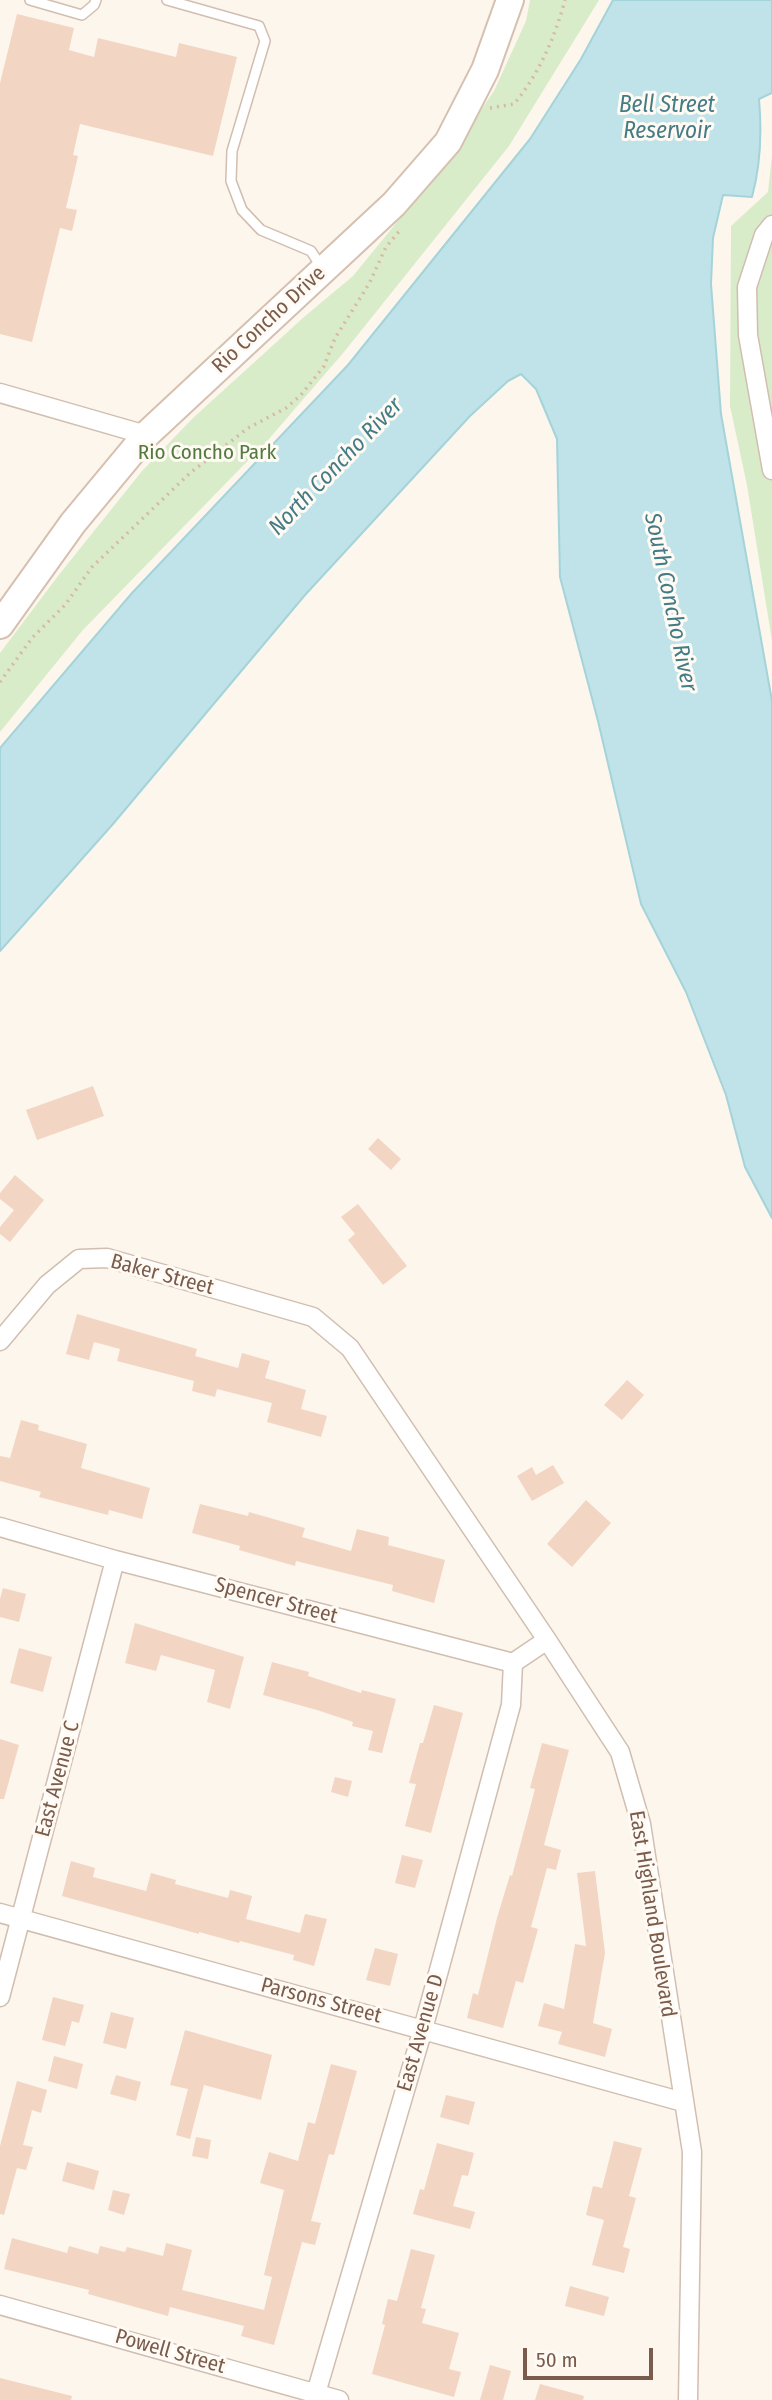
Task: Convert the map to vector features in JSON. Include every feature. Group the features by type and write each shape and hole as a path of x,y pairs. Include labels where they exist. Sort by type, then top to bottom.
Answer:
{"street":[{"name":"Rio Concho Drive","path":"0,625 74,523 146,435 394,204 449,142 485,70 510,0"},
{"path":"772,225 764,235 747,287 748,335 772,470"},
{"path":"0,394 146,435"},
{"name":"Baker Street","path":"0,1341 47,1284 79,1259 107,1258 313,1317"},
{"name":"East Highland Boulevard","path":"313,1317 349,1348 620,1752 641,1825 682,2102 692,2152 688,2400"},
{"name":"Spencer Street","path":"0,1527 115,1560 513,1663"},
{"name":"East Avenue C","path":"0,1997 115,1560"},
{"path":"513,1663 547,1640"},
{"name":"East Avenue D","path":"315,2397 423,2029 511,1705 513,1663"},
{"name":"Parsons Street","path":"0,1913 682,2102"},
{"name":"Powell Street","path":"0,2305 315,2397 339,2400"}],"lane":[{"path":"30,0 82,15 96,0"},
{"path":"167,0 259,26 265,41 232,151 231,181 242,209 261,230 311,251 323,270"}],"path":[{"path":"484,117 489,108 514,104 524,93 554,36 565,0"},
{"path":"0,682 32,638 65,605 92,567 190,473 248,428 286,408 301,395 324,366 335,338 369,284 386,247 403,226"}],"green space":[{"name":"Rio Concho Park","path":"530,0 599,0 509,146 344,352 268,440 82,631 0,732 0,653 142,471 193,418 353,276 437,173 494,91 526,21"},
{"path":"772,156 772,641 747,485 730,406 731,226 768,192"}],"water":[{"path":"613,0 772,0 772,93 759,99 760,148 755,185 752,197 723,195 713,238 711,284 721,414 772,701 772,1218 745,1167 726,1095 686,992 641,904 598,721 560,577 557,439 536,389 521,374 508,381 470,416 305,595 113,824 0,951 0,748 132,593 348,365 530,139 581,59"}],"building":[{"path":"17,14 74,28 69,50 94,57 98,38 176,57 179,43 237,57 213,156 80,124 73,155 78,156 66,208 77,210 72,231 60,228 32,342 0,334 0,83"},
{"path":"93,1086 104,1116 37,1140 26,1110"},
{"path":"378,1138 401,1159 391,1170 368,1149"},
{"path":"15,1175 44,1200 10,1242 0,1234 0,1227 14,1210 0,1199 0,1193"},
{"path":"358,1204 407,1266 383,1285 348,1240 355,1234 341,1217"},
{"path":"77,1314 197,1349 195,1356 238,1368 242,1353 270,1361 265,1378 306,1390 301,1409 327,1416 321,1437 267,1422 272,1403 217,1389 215,1397 192,1391 194,1381 117,1361 120,1349 94,1342 89,1360 66,1354"},
{"path":"627,1380 644,1395 622,1420 604,1405"},
{"path":"21,1420 39,1425 38,1430 87,1444 81,1468 150,1488 142,1519 109,1510 108,1515 39,1497 41,1492 0,1481 0,1456 10,1458"},
{"path":"553,1465 564,1483 532,1501 517,1476 532,1467 536,1475"},
{"path":"586,1500 611,1523 572,1567 547,1544"},
{"path":"200,1504 248,1516 249,1512 305,1528 302,1537 351,1551 357,1529 389,1537 388,1545 445,1560 434,1603 392,1591 393,1585 296,1561 295,1566 239,1550 240,1546 192,1533"},
{"path":"3,1588 26,1594 19,1622 0,1617"},
{"path":"135,1623 244,1657 230,1709 207,1702 215,1670 161,1655 156,1671 125,1663"},
{"path":"19,1648 52,1657 43,1692 10,1683"},
{"path":"272,1662 309,1672 308,1676 361,1693 362,1690 396,1699 382,1753 368,1750 373,1731 352,1726 353,1722 317,1710 263,1695"},
{"path":"434,1705 463,1713 431,1833 405,1826 416,1784 409,1783"},
{"path":"0,1739 19,1745 4,1799 0,1799"},
{"path":"542,1743 569,1750 544,1845 561,1850 556,1870 547,1868 531,1927 538,1929 523,1983 516,1981 503,2028 467,2018 473,1993 478,1995 497,1918 510,1875 512,1876 535,1789 530,1788"},
{"path":"335,1777 352,1781 348,1797 331,1792"},
{"path":"402,1855 423,1860 415,1888 395,1883"},
{"path":"71,1861 95,1868 93,1877 146,1891 151,1873 176,1880 175,1884 228,1898 230,1890 252,1896 246,1919 300,1933 305,1914 327,1919 314,1966 293,1960 294,1955 199,1934 62,1896"},
{"path":"595,1871 605,1953 593,2023 612,2029 605,2057 558,2044 562,2032 538,2026 544,2003 564,2009 575,1944 586,1946 577,1873"},
{"path":"375,1948 398,1954 390,1986 366,1980"},
{"path":"53,1997 84,2005 79,2023 72,2021 65,2046 42,2040"},
{"path":"111,2012 134,2018 126,2049 103,2043"},
{"path":"185,2030 272,2055 261,2100 204,2085 190,2139 176,2135 188,2089 170,2085"},
{"path":"54,2056 83,2064 77,2089 48,2081"},
{"path":"331,2064 357,2071 334,2155 329,2154 311,2221 321,2223 315,2245 302,2242 274,2345 241,2336 244,2326 170,2307 168,2316 88,2294 89,2290 4,2269 12,2238 67,2253 69,2246 98,2254 100,2246 125,2252 127,2247 163,2256 166,2243 192,2250 182,2290 264,2310 272,2277 264,2275 284,2190 260,2183 269,2152 298,2161 308,2122 315,2124"},
{"path":"116,2075 141,2082 136,2101 110,2094"},
{"path":"17,2081 47,2090 41,2113 32,2110 23,2145 33,2147 26,2170 17,2168 4,2215 0,2214 0,2146"},
{"path":"446,2095 475,2102 469,2125 440,2117"},
{"path":"196,2137 211,2140 208,2159 192,2156"},
{"path":"614,2141 642,2148 629,2196 636,2198 623,2247 630,2249 624,2273 592,2265 604,2220 586,2215 593,2186 602,2188"},
{"path":"437,2143 474,2153 468,2176 462,2175 453,2206 475,2212 470,2229 413,2214 420,2189 424,2190"},
{"path":"67,2162 99,2171 94,2190 62,2181"},
{"path":"113,2190 130,2194 124,2215 108,2210"},
{"path":"411,2249 435,2255 421,2308 426,2309 422,2323 459,2333 449,2369 461,2372 454,2397 372,2374 385,2325 382,2324 388,2299 397,2301"},
{"path":"570,2286 609,2297 604,2316 565,2306"},
{"path":"490,2365 511,2371 503,2400 480,2400"},
{"path":"0,2378 72,2396 71,2400 0,2400"},
{"path":"540,2384 584,2396 583,2400 535,2400"}],"water label":[{"name":"Bell Street Reservoir","path":"667,119"},
{"name":"North Concho River","path":"336,467"},
{"name":"South Concho River","path":"670,602"}]}
